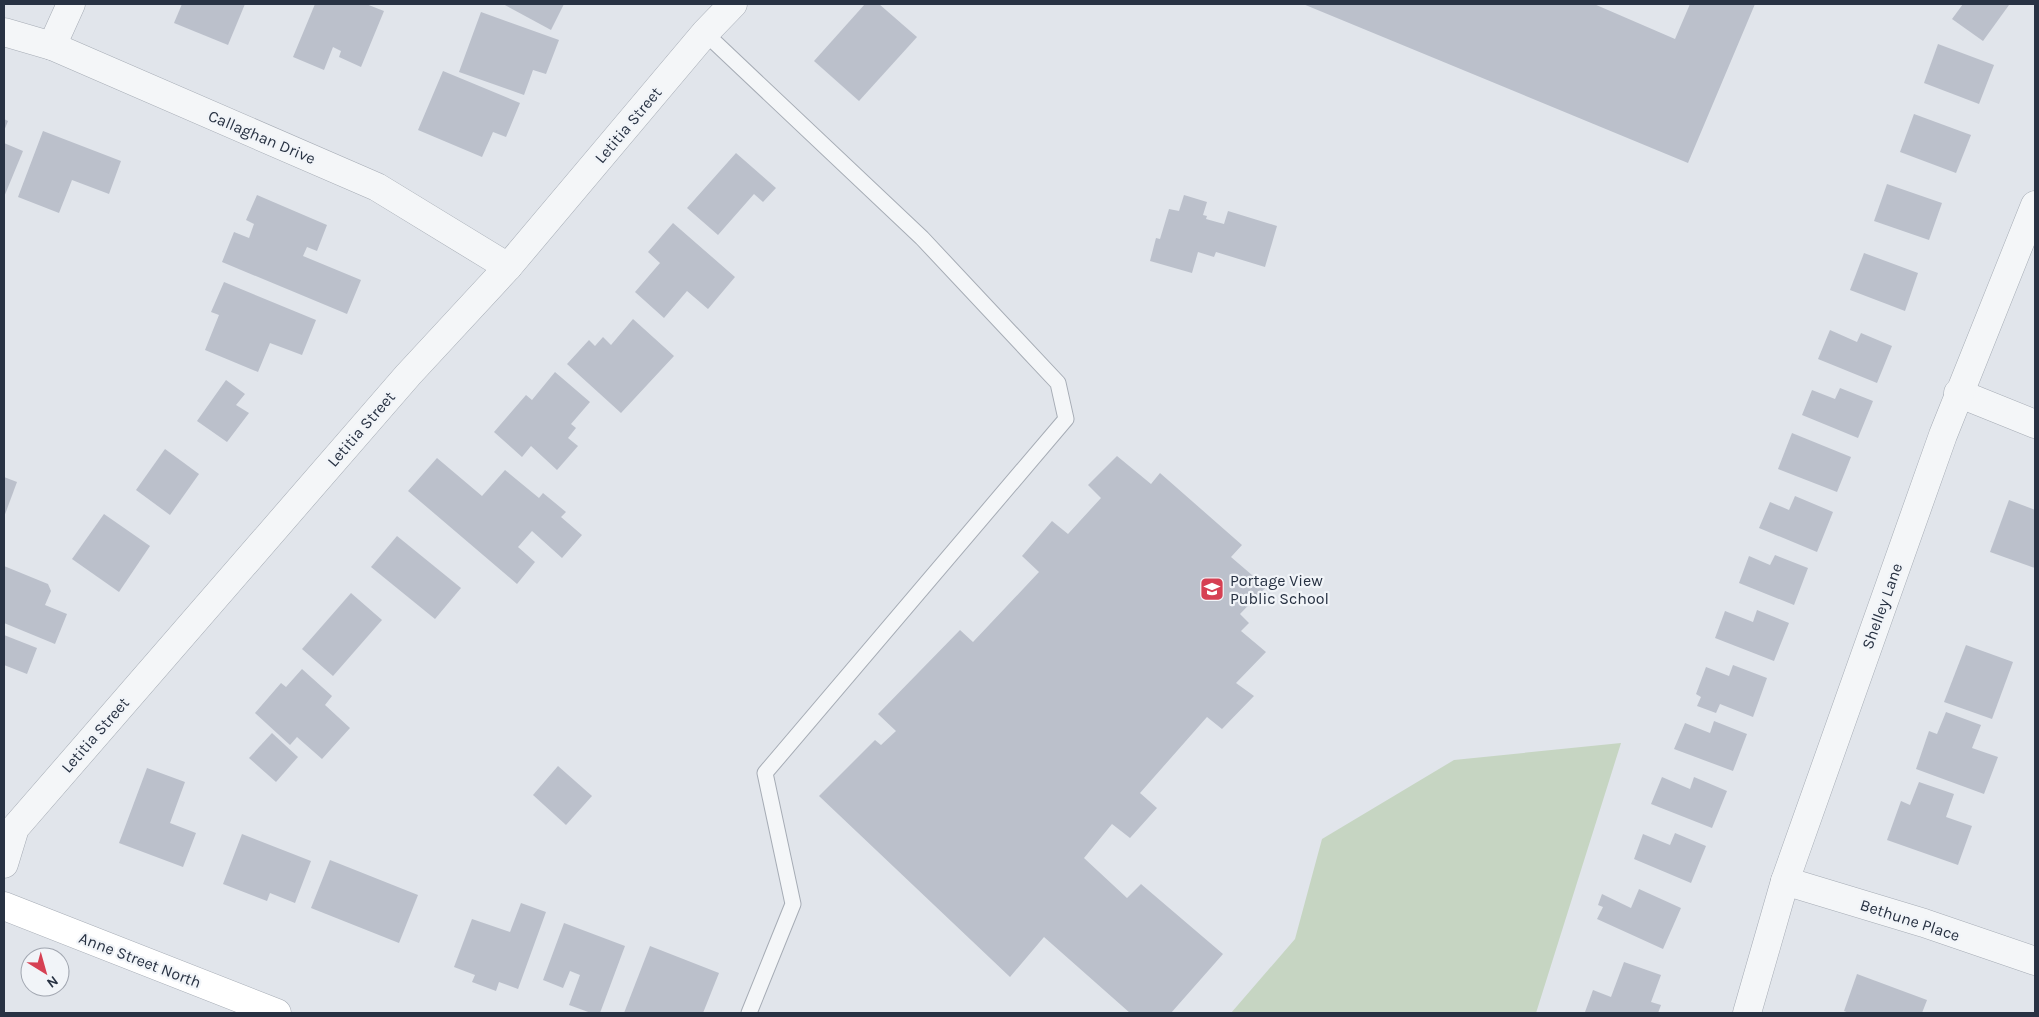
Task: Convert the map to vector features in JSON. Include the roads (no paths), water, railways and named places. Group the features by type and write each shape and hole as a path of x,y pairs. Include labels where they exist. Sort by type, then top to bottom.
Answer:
{"street":[{"path":"52,46 71,4"},
{"name":"Letitia Street","path":"4,864 15,828 401,383 508,267 705,33 733,4"},
{"name":"Callaghan Drive","path":"4,32 52,46 378,187 508,267"},
{"name":"Shelley Lane","path":"1747,1013 1785,881 1958,393 2035,205"},
{"path":"1958,393 2035,424"},
{"name":"Bethune Place","path":"1785,881 1924,923 2035,961"},
{"name":"Anne Street North","path":"4,906 277,1013"}],"lane":[{"path":"705,33 922,238 1058,383 1066,419 765,772 793,904 749,1013"}],"place":[{"name":"Portage View Public School","path":"1212,589"}]}
